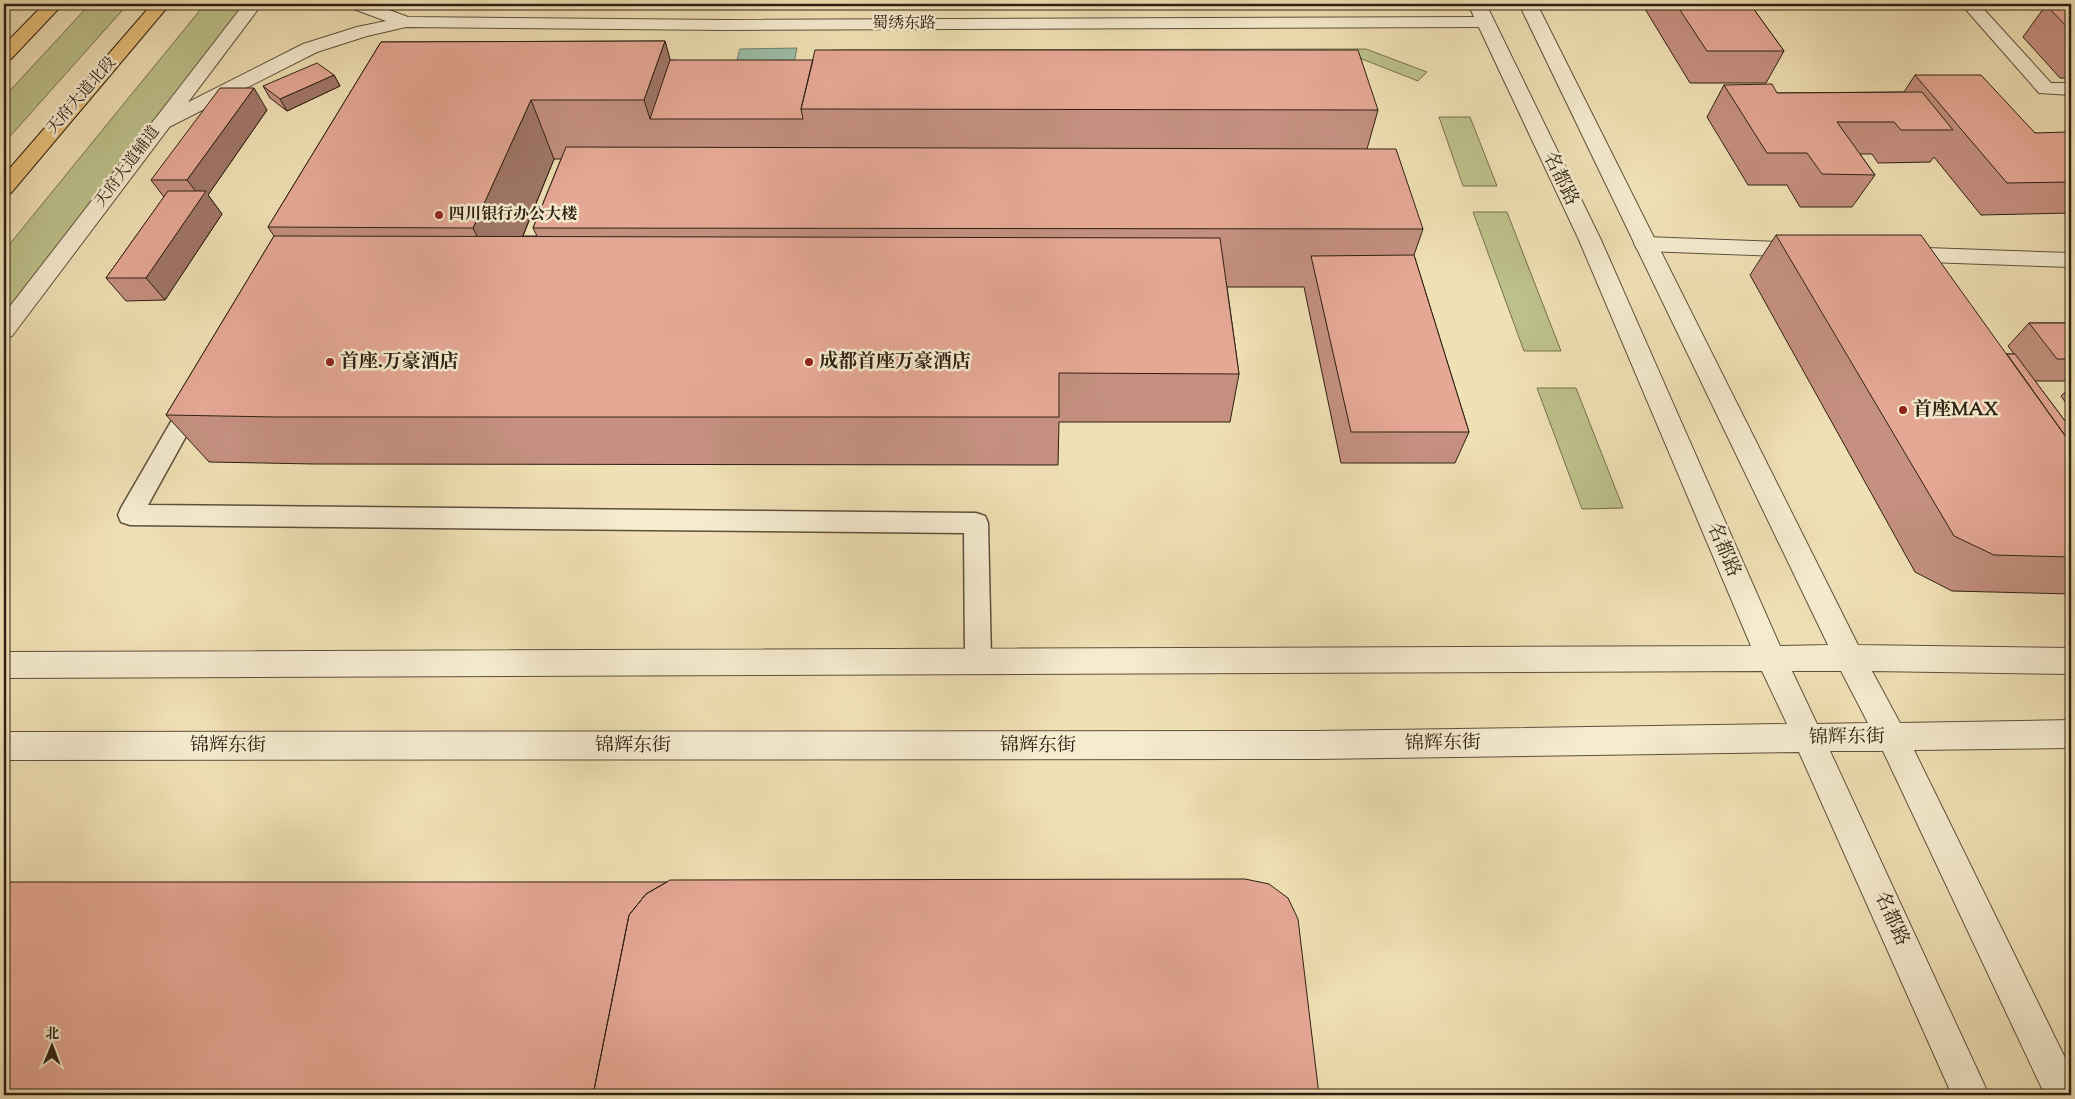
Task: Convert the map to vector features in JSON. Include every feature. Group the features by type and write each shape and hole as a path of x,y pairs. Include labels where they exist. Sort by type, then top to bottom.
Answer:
{"main road":[{"path":"4,56 54,4"},
{"name":"天府大道北段","path":"4,188 161,4"}],"street":[{"name":"天府大道辅道","path":"4,330 253,4"},
{"name":"蜀绣东路","path":"357,4 406,22 746,24 1481,13"},
{"path":"1528,4 1850,658 1892,737 2064,1095"},
{"path":"1970,4 2046,89 2071,89"},
{"name":"名都路","path":"1481,13 1590,240 1771,659 1809,738 1971,1095"},
{"path":"162,123 310,48 363,31 406,22"},
{"path":"1645,244 1823,251"},
{"path":"1873,253 2071,260"},
{"path":"4,665 1850,658 2071,661"},
{"name":"锦辉东街","path":"4,746 1316,745 2071,734"}],"lane":[{"path":"204,385 130,514 976,523 978,660"}],"shaded area":[{"path":"90,4 128,4 4,143 4,97"},
{"path":"205,4 247,4 4,318 4,251"},
{"path":"797,48 794,63 736,63 740,49"},
{"path":"1366,49 1427,72 1418,81 1362,59 830,60 833,50"},
{"path":"1439,117 1470,117 1497,186 1463,186"},
{"path":"1473,212 1507,212 1561,351 1524,351"},
{"path":"1537,388 1576,388 1623,508 1582,509"}],"building":[{"path":"1676,4 1750,4 1784,51 1707,51"},
{"path":"2046,5 2071,6 2071,31"},
{"path":"665,41 644,100 531,100 473,228 268,227 381,42"},
{"path":"815,50 1358,50 1378,110 801,109"},
{"path":"670,60 813,60 801,109 803,119 650,119"},
{"path":"317,63 334,75 280,99 263,86"},
{"path":"1915,75 1981,75 2035,133 2066,132 2071,137 2071,182 2007,183"},
{"path":"1772,84 1777,93 1922,92 1953,130 1901,130 1894,122 1837,122 1875,175 1822,174 1807,153 1767,153 1724,85"},
{"path":"220,88 254,88 187,180 151,180"},
{"path":"566,147 1396,149 1423,229 533,228"},
{"path":"168,191 206,191 146,278 106,278"},
{"path":"1776,235 1921,235 2071,444 2071,557 1994,555 1954,536"},
{"path":"274,236 1220,238 1239,374 1059,373 1059,417 277,417 166,415"},
{"path":"1414,255 1469,432 1351,432 1311,256"},
{"path":"2029,323 2071,323 2071,359 2057,359"},
{"path":"2007,354 2015,354 2071,429 2071,444"},
{"path":"1245,879 1269,884 1288,898 1298,919 1319,1095 593,1095 629,915 646,894 670,880"},
{"path":"4,882 667,882 646,894 629,915 593,1095 4,1095"}],"place":[{"name":"四川银行办公大楼","path":"439,215"},
{"name":"首座.万豪酒店","path":"330,362"},
{"name":"成都首座万豪酒店","path":"809,362"},
{"name":"首座MAX","path":"1903,410"}]}
